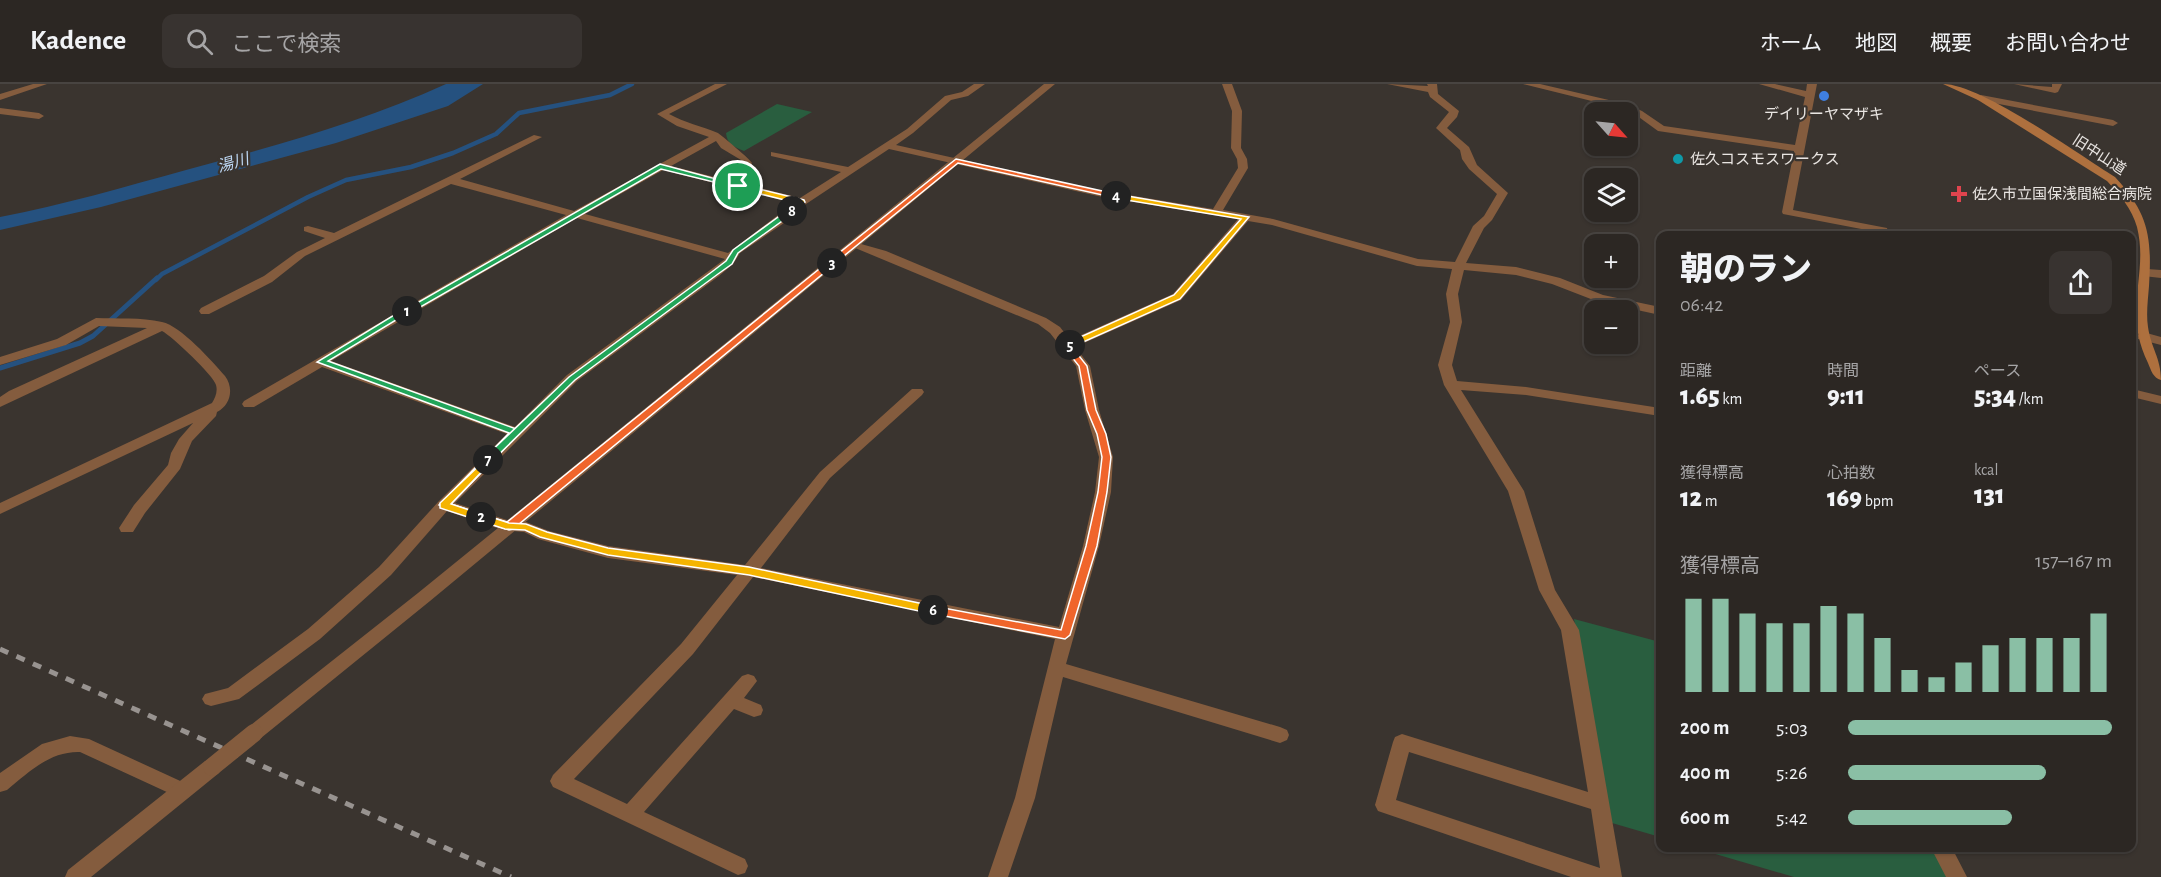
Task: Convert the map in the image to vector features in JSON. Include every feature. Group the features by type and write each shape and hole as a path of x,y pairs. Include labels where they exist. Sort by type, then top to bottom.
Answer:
{"main road":[{"name":"旧中山道","path":"1948,84 1964,86 2106,175 2130,194 2149,233 2141,320 2144,336 2161,376"}],"street":[{"path":"2,95 42,84"},
{"path":"722,84 662,114 680,124 717,135 725,146 747,159 738,186"},
{"path":"211,699 233,694 314,634 385,571 444,505 572,378 715,273 729,262 735,251 783,219 802,202 910,131 948,98 965,94 980,84"},
{"path":"75,877 1050,84"},
{"path":"1217,212 1243,168 1242,159 1236,147 1237,111 1227,84"},
{"path":"1392,84 1433,87 1433,95 1454,111 1454,115 1441,128 1465,149 1467,159 1473,167 1503,193 1488,218 1479,226 1459,265 1452,294 1456,322 1445,365 1451,385 1516,491 1547,590 1570,630 1612,877"},
{"path":"1528,84 1623,106 1639,112 1661,129 1799,149"},
{"path":"1764,84 1809,95"},
{"path":"1812,84 1787,212 1883,231"},
{"path":"2019,84 2055,90 2057,84"},
{"path":"1981,98 2113,123"},
{"path":"0,111 39,116"},
{"path":"249,404 575,214 717,135"},
{"path":"206,311 268,279 301,254 537,137"},
{"path":"888,146 1098,193 1297,227 1417,262 1516,271 1556,281 1600,298 1656,310"},
{"path":"775,154 851,171"},
{"path":"660,166 802,202"},
{"path":"450,180 731,257"},
{"path":"1067,346 1177,297 1246,217"},
{"path":"308,229 335,237"},
{"path":"854,245 882,253 1042,321 1055,330 1083,366 1092,410 1101,434 1106,457 1102,492 1091,546 1056,668 1025,798 998,877"},
{"path":"2147,273 2161,274"},
{"path":"0,361 59,345 83,333 96,322 162,326 175,330 224,383 223,396 218,406 186,439 178,453 175,466 139,509 127,528"},
{"path":"0,403 14,394 162,326"},
{"path":"2144,336 2161,341"},
{"path":"321,362 516,432"},
{"path":"1451,385 1526,392 1656,411"},
{"path":"738,866 560,781 687,649 825,475 917,392"},
{"path":"2136,394 2161,400"},
{"path":"0,509 218,406"},
{"path":"444,505 509,526 526,527 544,535 608,552 749,571 1065,635"},
{"path":"1056,668 1280,735"},
{"path":"630,813 748,681"},
{"path":"731,700 754,710"},
{"path":"0,784 48,749 66,742 82,744 182,791"},
{"path":"1598,877 1385,805 1402,742 1600,804"},
{"path":"1943,852 1958,877"}],"green space":[{"path":"777,104 812,112 744,151 729,142 726,133"},
{"path":"1574,619 1656,641 1656,836 1612,823"},
{"path":"1709,852 1936,852 1950,877 1794,877"}],"water":[{"name":"湯川","path":"446,84 483,84 448,106 336,143 101,207 0,230 0,217 93,195 285,142 350,122"}],"waterway":[{"path":"156,280 162,274 308,197 346,180 411,167 453,153 496,134 519,113 610,95 632,84"},
{"path":"0,368 80,343 93,336 157,278"}],"railway":[{"path":"0,649 511,877"}],"place":[{"name":"デイリーヤマザキ","path":"1824,96"},
{"name":"佐久コスモスワークス","path":"1678,159"},
{"name":"佐久市立国保浅間総合病院","path":"1959,194"}],"route":[{"path":"738,186 660,166 321,362 516,432 444,505 509,526 956,161 1066,187 1246,217 1177,297 1067,346 1083,366 1092,410 1106,457 1102,492 1091,546 1065,635 749,571 608,552 544,535 526,527 509,526 444,505 572,378 715,273 729,262 735,251 783,219 802,202 738,186"}]}
